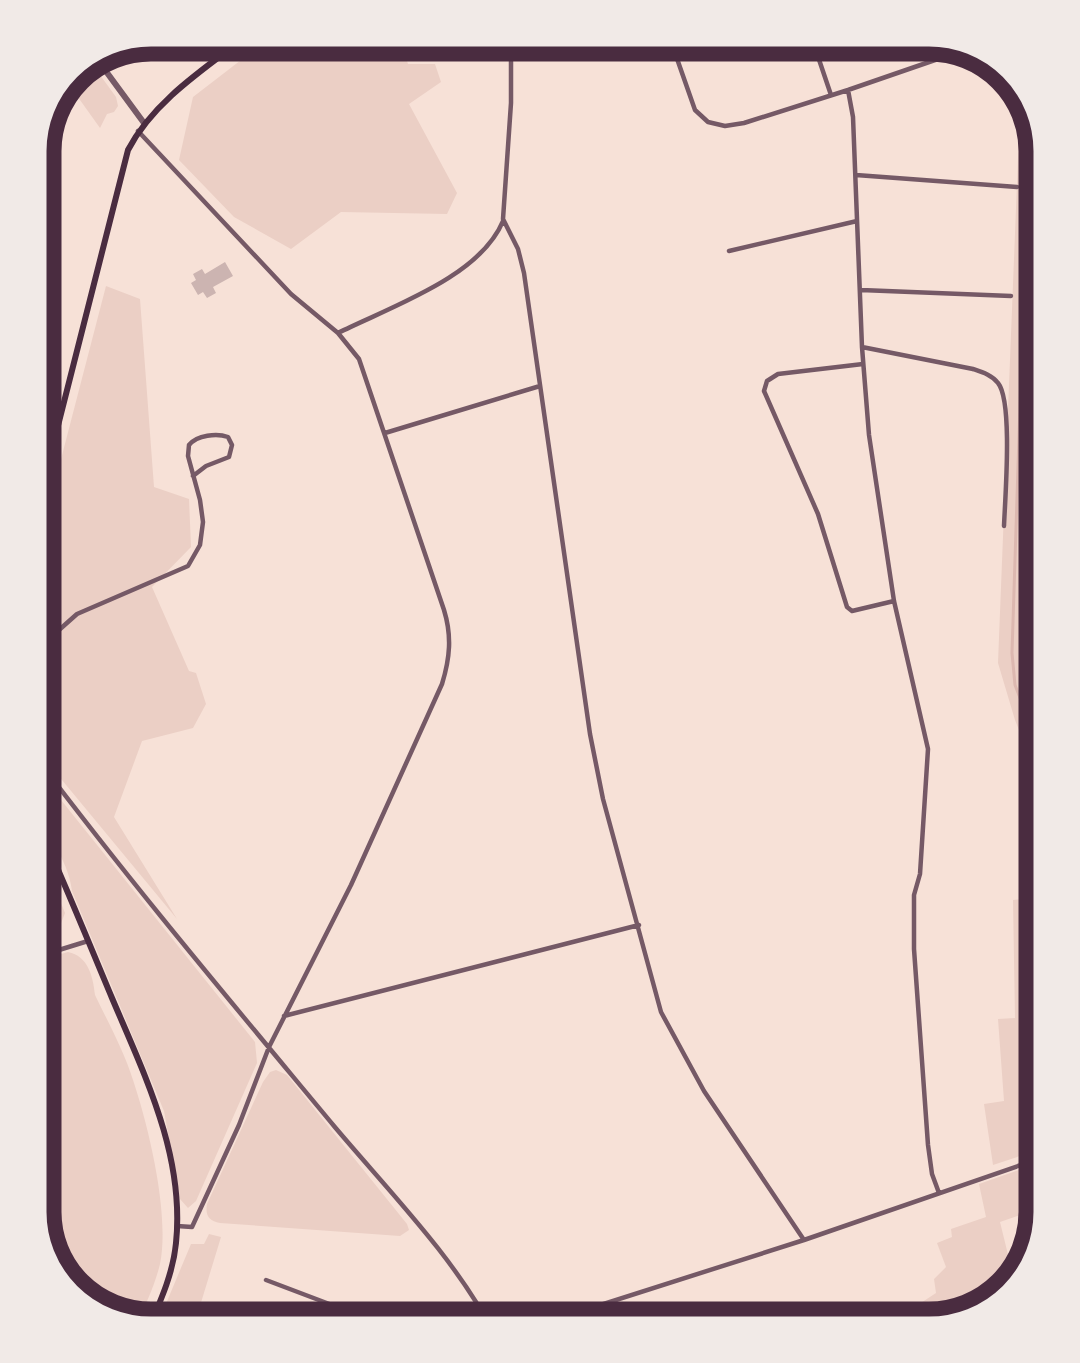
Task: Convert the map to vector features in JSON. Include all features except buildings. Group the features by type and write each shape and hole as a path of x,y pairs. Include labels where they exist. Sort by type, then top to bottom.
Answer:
{"main road":[{"path":"54,441 124,163 138,131 174,94 224,54"},
{"path":"54,861 159,1111 177,1226 174,1261 157,1309"}],"street":[{"path":"338,333 461,271 492,242 503,219 511,54"},
{"path":"675,54 701,117 725,126 945,56"},
{"path":"817,54 831,95"},
{"path":"103,67 144,123"},
{"path":"848,90 869,435 894,601 928,748 920,874 914,895 914,949 928,1145 939,1193"},
{"path":"138,131 359,358 448,622 448,661 442,684 351,885 269,1047 192,1227 177,1226"},
{"path":"856,175 1017,188"},
{"path":"503,219 521,262 590,734 661,1012 704,1091 803,1240"},
{"path":"729,251 857,221"},
{"path":"859,290 1011,296"},
{"path":"862,347 973,369 999,384 1006,408 1004,526"},
{"path":"863,364 774,375 764,391 818,514 847,607 852,611 894,601"},
{"path":"385,433 540,386"},
{"path":"54,634 97,603 188,566 200,545 203,522 187,452 190,442 228,437 229,457 193,476"},
{"path":"54,779 431,1243 479,1309"},
{"path":"284,1016 639,925"},
{"path":"54,951 88,940"},
{"path":"588,1309 1026,1163"},
{"path":"266,1280 343,1309"}],"shaded area":[{"path":"249,54 405,54 408,64 435,64 441,82 409,104 457,193 447,214 341,212 291,249 234,217 179,160 193,97"},
{"path":"97,70 118,106 100,128 74,92"},
{"path":"1020,117 1026,151 1026,748 998,663"},
{"path":"106,286 140,299 154,487 189,499 191,547 152,587 189,671 196,673 206,704 193,728 142,741 114,817 177,919 54,770 54,486"},
{"path":"54,791 255,1042 257,1063 196,1201 188,1208 180,1199 164,1111 54,843"},
{"path":"54,886 65,913 54,934"},
{"path":"1026,899 1026,1154 993,1165 984,1104 1004,1101 998,1019 1015,1018 1013,900"},
{"path":"68,952 88,968 145,1122 156,1172 162,1244 144,1308 108,1299 87,1285 70,1266 59,1243 54,1212 54,956"},
{"path":"276,1070 287,1075 409,1230 400,1236 220,1223 209,1217 207,1204 263,1082"},
{"path":"1026,1167 1026,1213 1000,1222 1010,1264 972,1299 954,1306 912,1309 936,1293 934,1279 946,1267 937,1243 952,1237 951,1229 986,1217 979,1184"},
{"path":"209,1234 221,1237 199,1309 164,1309 191,1244 204,1244"}],"waterway":[{"path":"1026,219 1012,653 1015,685 1026,713"}]}
